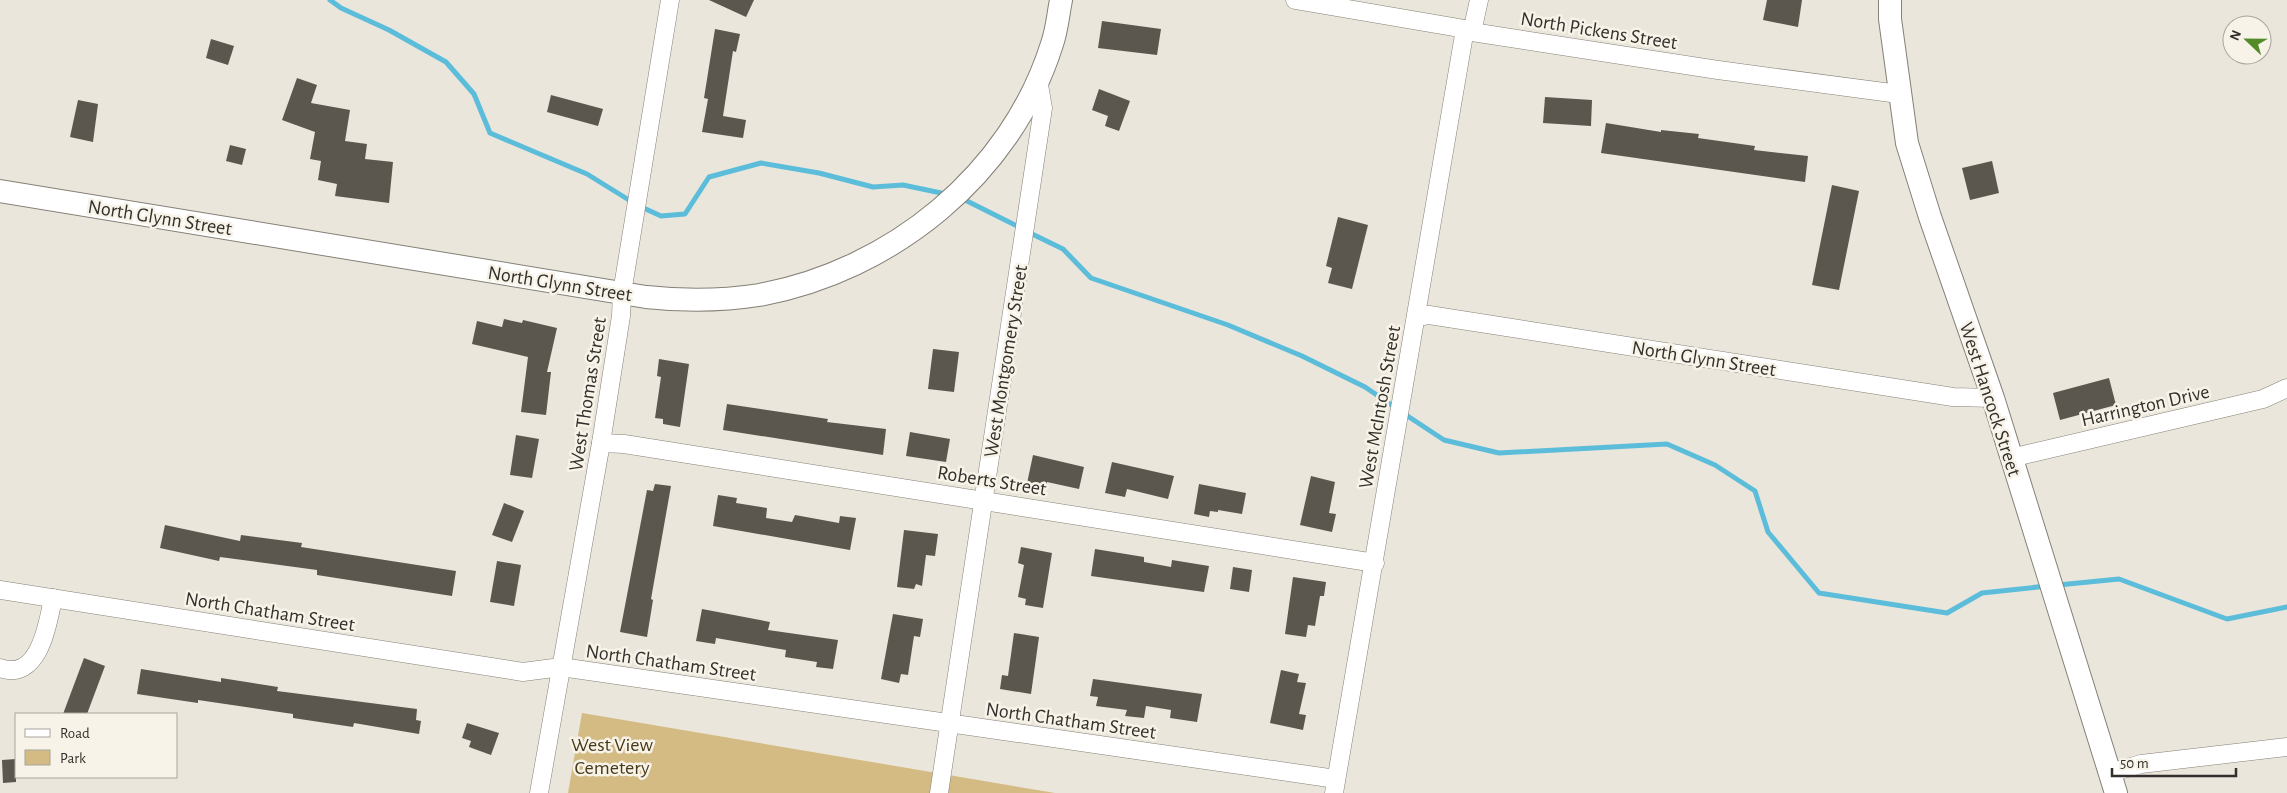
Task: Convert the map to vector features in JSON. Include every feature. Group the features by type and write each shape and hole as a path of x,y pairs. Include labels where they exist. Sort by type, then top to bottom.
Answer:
{"main road":[{"path":"1038,79 1052,44 1061,0"},
{"name":"West Hancock Street","path":"1890,0 1890,19 1907,143 1993,398 2113,783"},
{"name":"North Glynn Street","path":"0,191 646,297 694,300 758,295 821,278 876,254 936,214 974,177 1015,123 1038,79"}],"street":[{"name":"West Thomas Street","path":"539,793 601,443 621,316 622,293 670,0"},
{"name":"North Pickens Street","path":"1295,0 1469,31 1727,71 1899,94"},
{"name":"West McIntosh Street","path":"1335,786 1416,317 1469,31 1480,0"},
{"name":"West Montgomery Street","path":"939,793 1043,108 1038,79"},
{"name":"North Glynn Street","path":"1416,317 1429,315 1953,397 1993,398"},
{"name":"Harrington Drive","path":"2011,458 2263,398 2287,388"},
{"name":"Roberts Street","path":"601,443 624,444 1375,563"},
{"name":"North Chatham Street","path":"0,590 523,672 561,668 948,725 1335,786"},
{"path":"0,668 8,671 22,667 37,656 47,630 53,598"},
{"path":"2113,783 2141,764 2287,748"}],"green space":[{"name":"West View Cemetery","path":"582,713 1055,793 568,793"}],"building":[{"path":"709,0 754,0 746,17"},
{"path":"1767,0 1802,0 1798,27 1763,20"},
{"path":"1102,21 1161,29 1157,55 1098,48"},
{"path":"715,29 740,34 736,52 733,51 723,116 746,120 743,138 702,132 708,99 704,98"},
{"path":"211,39 234,46 228,65 206,58"},
{"path":"297,78 317,85 311,103 350,110 345,141 367,144 365,159 393,162 389,203 335,196 337,184 318,180 321,161 310,159 315,132 282,120"},
{"path":"1099,89 1130,101 1119,131 1105,126 1108,116 1092,110"},
{"path":"551,95 603,109 598,126 547,112"},
{"path":"1545,97 1592,100 1591,126 1543,123"},
{"path":"78,100 98,104 93,142 70,137"},
{"path":"1606,123 1661,132 1661,130 1699,134 1698,138 1755,146 1754,150 1808,156 1805,182 1601,153"},
{"path":"230,145 246,149 242,165 226,161"},
{"path":"1992,161 1999,193 1970,200 1962,168"},
{"path":"1832,185 1859,191 1839,290 1812,285"},
{"path":"1338,217 1368,225 1352,289 1328,283 1332,268 1326,266"},
{"path":"504,319 522,323 523,320 557,328 547,372 551,372 546,415 521,412 528,357 472,344 477,321 502,327"},
{"path":"933,349 959,352 954,392 928,389"},
{"path":"659,359 689,364 680,427 663,424 663,419 655,418 661,377 657,376"},
{"path":"2109,378 2116,405 2060,420 2053,393"},
{"path":"727,404 828,419 827,422 886,429 883,455 723,430"},
{"path":"910,432 950,439 946,462 906,456"},
{"path":"516,435 539,439 532,478 510,475"},
{"path":"1033,455 1084,467 1079,489 1047,482 1044,492 1026,488"},
{"path":"1112,462 1174,476 1168,499 1127,489 1125,497 1105,493"},
{"path":"1311,476 1335,482 1329,513 1336,514 1332,532 1300,525"},
{"path":"655,484 671,486 651,599 653,600 647,637 620,632 647,490 653,491"},
{"path":"1199,484 1246,493 1242,514 1218,510 1218,512 1210,511 1209,517 1194,514"},
{"path":"718,495 737,498 736,503 767,508 766,518 792,522 795,515 839,523 840,516 856,518 850,550 713,526"},
{"path":"504,503 524,511 512,542 492,535"},
{"path":"165,525 240,541 241,535 302,543 301,547 456,571 452,596 317,575 317,570 220,557 219,561 160,548"},
{"path":"904,530 938,534 935,556 926,555 922,586 916,584 914,589 897,587"},
{"path":"1021,547 1052,553 1043,608 1025,605 1026,599 1018,597 1024,565 1018,563"},
{"path":"1095,549 1144,557 1144,562 1171,567 1172,560 1209,566 1204,592 1091,576"},
{"path":"497,561 521,565 514,606 490,602"},
{"path":"1233,567 1252,570 1249,592 1230,589"},
{"path":"1293,577 1326,582 1324,596 1320,596 1315,626 1308,625 1306,637 1285,634"},
{"path":"702,609 770,622 768,630 838,640 833,669 816,667 817,662 785,657 786,650 716,638 715,644 696,641"},
{"path":"893,614 923,619 920,637 914,636 908,675 901,674 899,683 881,679"},
{"path":"1014,633 1039,637 1031,694 1000,689 1002,675 1008,676"},
{"path":"84,658 105,666 87,713 63,713"},
{"path":"141,669 221,682 221,678 278,687 277,691 417,709 416,720 421,721 419,734 354,723 353,727 293,718 293,714 198,700 198,703 137,694"},
{"path":"1281,670 1299,674 1297,682 1306,683 1299,714 1306,715 1303,730 1270,723"},
{"path":"1093,679 1202,694 1197,722 1170,718 1171,710 1146,706 1144,718 1125,716 1127,710 1096,706 1098,697 1090,696"},
{"path":"467,723 499,733 491,755 469,747 471,741 462,738"},
{"path":"15,759 16,782 3,783 2,760"}],"waterway":[{"path":"330,0 341,8 389,30 446,62 474,94 490,133 587,174 637,205 661,216 685,214 709,177 761,163 819,173 873,187 903,185 946,194"},
{"path":"959,197 1021,228"},
{"path":"1028,232 1063,249 1091,278 1228,325 1302,356 1365,387 1396,408"},
{"path":"1403,413 1444,440 1499,453 1667,444 1715,465 1755,491 1768,532 1819,593 1947,613 1982,593 2047,586"},
{"path":"2058,585 2119,579 2227,619 2287,607"}]}
